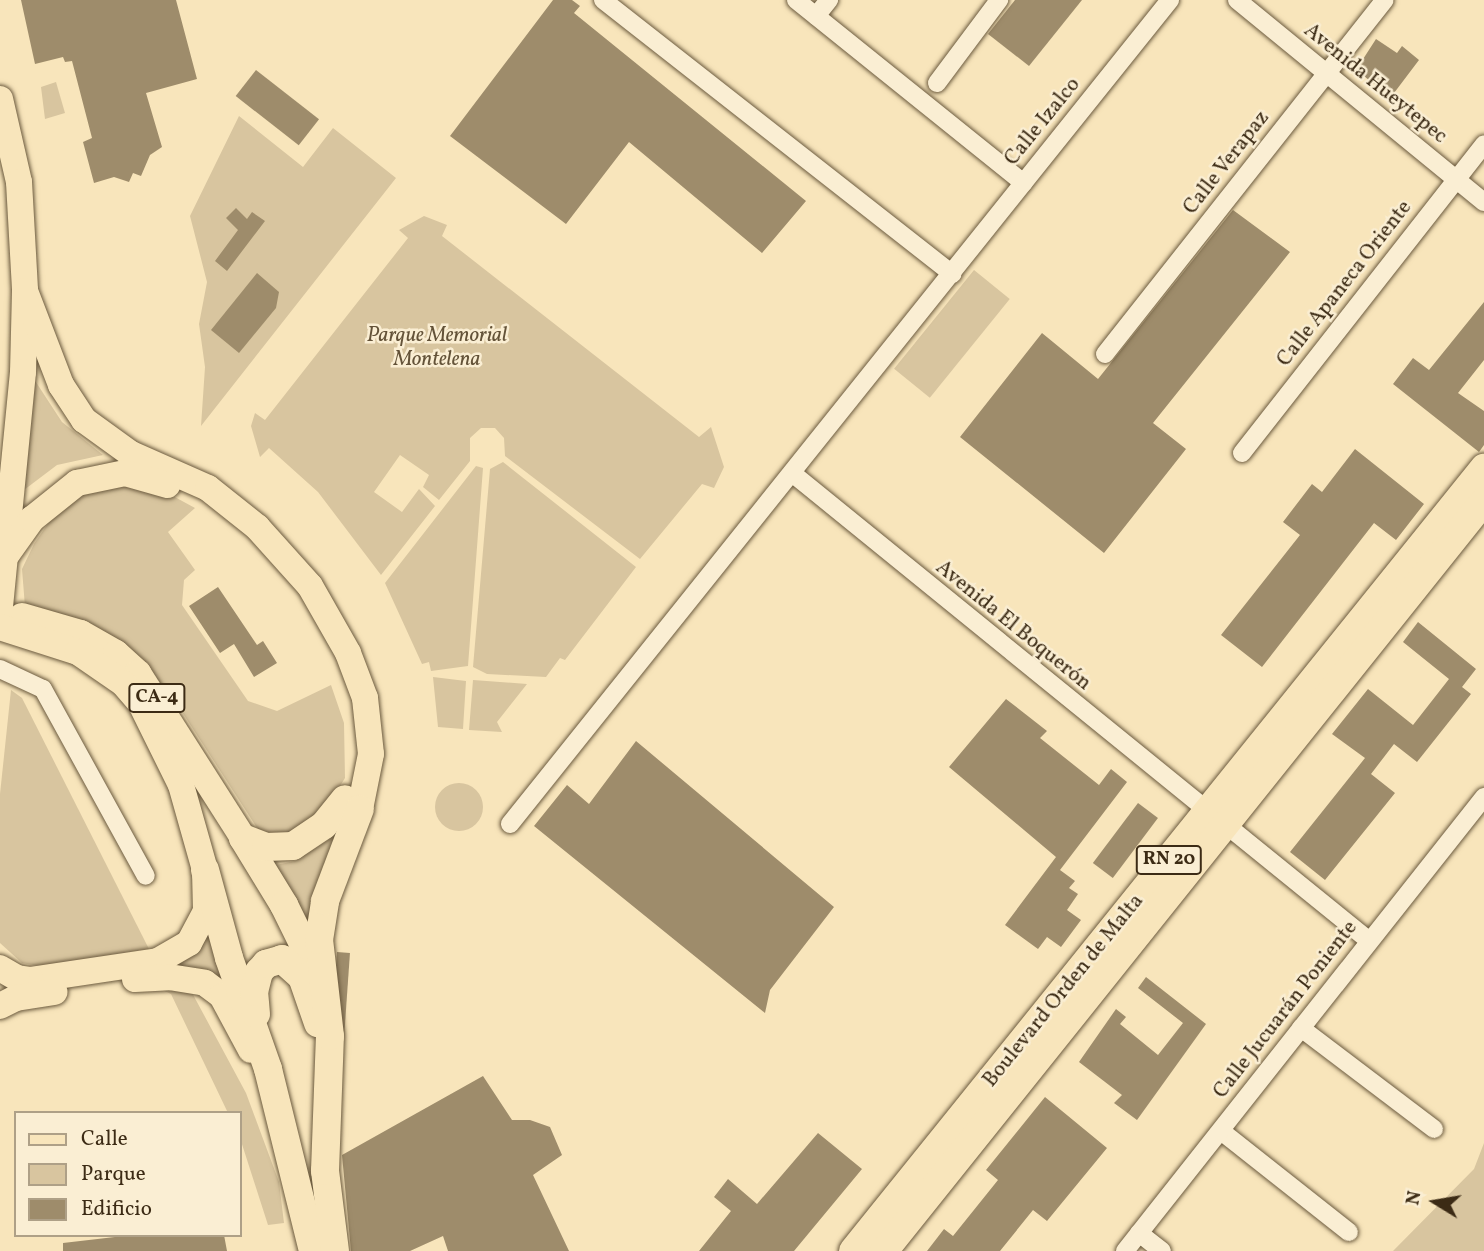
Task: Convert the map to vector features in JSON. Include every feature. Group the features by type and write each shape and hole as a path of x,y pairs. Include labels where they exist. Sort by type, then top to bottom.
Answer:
{"highway":[{"name":"Boulevard Orden de Malta","path":"884,1251 1484,468"},
{"name":"Boulevard Orden de Malta","path":"853,1251 1484,501"},
{"path":"243,838 266,847 293,846 324,825 357,790"},
{"path":"330,1035 320,923 357,790"},
{"name":"CA-4","path":"243,838 309,953 330,1035 325,1171 335,1251"},
{"name":"CA-4","path":"205,870 229,958 268,1069 313,1251"},
{"path":"268,1069 254,992 259,972 266,964 282,959 296,967 308,990 328,1092"}],"main road":[{"path":"0,99 19,182 25,291 23,372 5,556 8,619"},
{"path":"25,291 71,403 97,432 128,464 208,488 257,527 310,586 348,653 365,698 371,724 357,790"},
{"path":"5,556 54,498 93,477 128,464"},
{"name":"CA-4","path":"8,619 81,633 116,653 138,673 243,838"},
{"name":"CA-4","path":"8,619 78,652 123,683 141,704 170,758 205,870"},
{"path":"0,968 17,978 31,980 172,956 193,937 206,911 205,870"},
{"path":"0,1006 16,998 155,976 205,983 222,996 275,1098"}],"street":[{"path":"603,0 953,274"},
{"path":"796,0 1024,183"},
{"path":"816,16 829,0"},
{"path":"937,83 999,0"},
{"name":"Calle Izalco","path":"510,824 1170,0"},
{"name":"Avenida Hueytepec","path":"1237,0 1484,202"},
{"name":"Calle Verapaz","path":"1105,354 1385,0"},
{"name":"Calle Apaneca Oriente","path":"1242,453 1484,144"},
{"name":"Avenida El Boquerón","path":"792,473 1368,940"},
{"path":"0,669 43,689 146,876"},
{"name":"Calle Jucuarán Poniente","path":"1125,1251 1368,940 1482,805"},
{"path":"1301,1028 1434,1129"},
{"path":"1221,1131 1349,1232"},
{"path":"1139,1233 1162,1251"}],"green space":[{"path":"56,82 65,113 45,119 41,87"},
{"path":"239,116 303,167 333,128 396,178 201,426 205,367 199,324 207,282 190,216"},
{"name":"Parque Memorial Montelena","path":"424,216 447,225 442,236 699,437 711,427 724,467 714,488 702,484 640,559 505,456 504,438 495,428 481,428 470,438 470,461 439,500 423,487 429,475 400,455 374,492 402,512 419,489 435,506 381,575 318,492 269,448 260,457 251,426 255,413 265,420 408,238 399,230"},
{"path":"974,270 1010,299 930,398 894,369"},
{"path":"30,373 62,422 103,455 57,465 20,493"},
{"path":"503,462 636,567 565,660 560,658 546,677 487,674 473,667 490,469"},
{"path":"476,466 483,468 468,666 431,671 429,662 422,664 385,583"},
{"path":"104,483 160,489 195,508 168,532 195,570 184,580 182,605 248,701 277,711 331,685 344,723 345,778 325,810 286,837 259,831 173,698 141,663 25,607 22,569 34,544 60,506"},
{"path":"433,677 466,681 463,729 438,727"},
{"path":"473,680 527,684 497,722 502,732 469,730"},
{"path":"11,690 22,698 149,949 39,966 22,963 0,943 0,794"},
{"path":"459,783 476,790 483,807 476,824 459,831 442,824 435,807 442,790"},
{"path":"339,833 307,929 271,866 295,861"},
{"path":"212,931 227,984 166,969 193,955"},
{"path":"145,982 190,989 246,1093 279,1182 284,1223 268,1225 242,1144 242,1111 227,1111 171,994"},
{"path":"1484,1143 1484,1251 1393,1251 1474,1169"}],"building":[{"path":"21,0 176,0 197,79 146,93 162,147 150,155 141,176 133,173 129,182 114,177 94,183 83,142 92,138 72,61 65,62 63,57 35,64"},
{"path":"553,0 572,0 580,6 574,13 806,201 762,253 629,142 566,224 450,136"},
{"path":"1015,0 1082,0 1029,66 988,34"},
{"path":"1376,39 1397,53 1402,46 1419,60 1391,97 1356,70"},
{"path":"256,70 319,119 299,145 236,96"},
{"path":"236,208 247,219 252,212 265,221 227,271 215,261 238,230 226,218"},
{"path":"1233,210 1290,252 1153,423 1186,449 1104,553 960,437 1042,333 1098,379"},
{"path":"257,273 279,292 276,308 239,353 211,330"},
{"path":"1484,302 1484,360 1458,393 1484,411 1484,445 1479,452 1393,384 1413,358 1429,370"},
{"path":"1355,449 1424,504 1396,540 1374,523 1262,667 1221,635 1300,535 1283,522 1312,484 1322,492"},
{"path":"218,587 257,645 263,641 277,663 254,677 234,644 220,653 189,606"},
{"path":"1418,622 1476,669 1462,687 1471,694 1417,762 1394,744 1371,774 1395,793 1325,880 1290,852 1365,758 1332,734 1368,689 1413,725 1449,679 1403,642"},
{"path":"1006,699 1047,731 1040,738 1099,785 1111,769 1127,782 1060,870 1075,881 1069,888 1078,894 1067,910 1081,920 1061,947 1047,937 1038,949 1005,925 1056,857 949,767"},
{"path":"636,741 834,907 770,990 765,1013 534,826 567,785 589,804"},
{"path":"1138,803 1158,818 1113,878 1093,863"},
{"path":"337,952 350,953 343,1060 330,1059"},
{"path":"1146,977 1206,1024 1137,1120 1114,1103 1122,1095 1079,1062 1116,1009 1126,1017 1120,1024 1158,1055 1183,1023 1138,988"},
{"path":"483,1076 512,1120 530,1120 550,1127 562,1155 533,1175 569,1251 448,1251 443,1236 410,1251 351,1251 342,1155"},
{"path":"1045,1097 1107,1148 1047,1221 1033,1210 1000,1251 927,1251 944,1229 953,1236 998,1180 986,1170"},
{"path":"818,1133 862,1169 794,1251 699,1251 731,1211 714,1197 728,1179 757,1204"},
{"path":"115,1237 224,1237 227,1251 63,1251 63,1243"}]}
